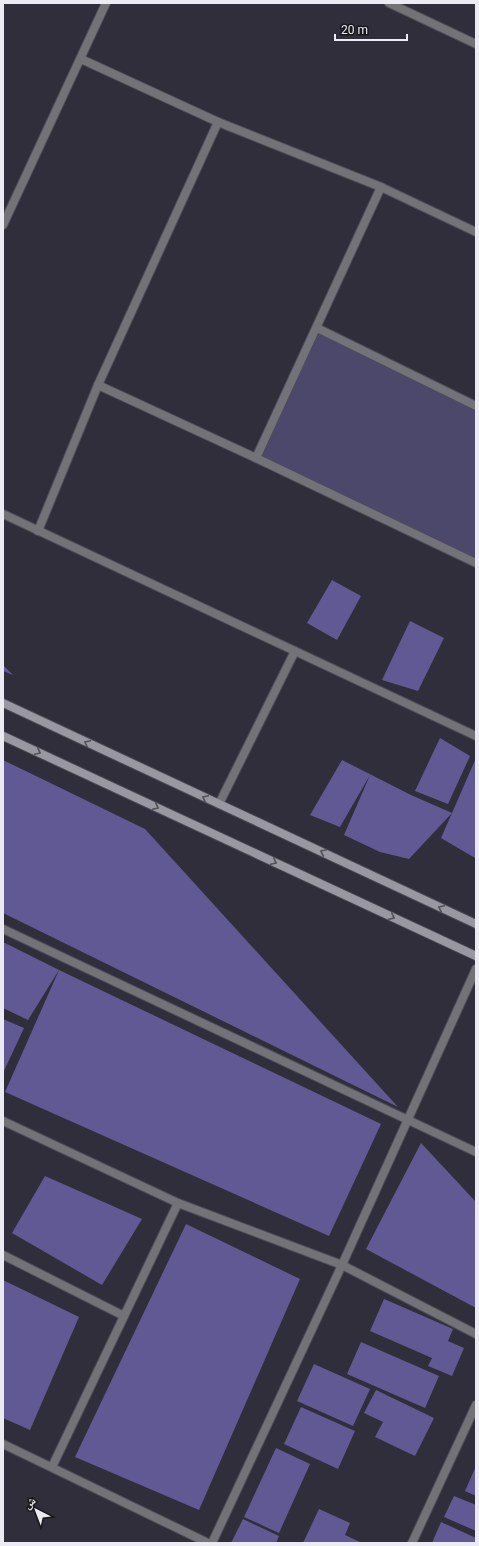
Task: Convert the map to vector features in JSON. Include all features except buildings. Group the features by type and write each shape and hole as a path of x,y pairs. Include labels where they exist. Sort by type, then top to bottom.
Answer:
{"street":[{"path":"3,225 106,3"},
{"path":"389,3 476,44"},
{"path":"81,59 218,122 381,187 476,232"},
{"path":"38,531 98,386 218,122"},
{"path":"256,458 381,187"},
{"path":"316,328 476,406"},
{"path":"98,386 256,458 476,563"},
{"path":"3,514 476,736"},
{"path":"219,804 295,651"},
{"path":"3,703 476,924"},
{"path":"3,736 476,956"},
{"path":"3,929 476,1152"},
{"path":"212,1543 342,1265 476,969"},
{"path":"3,1121 178,1203 342,1265 476,1334"},
{"path":"52,1467 178,1203"},
{"path":"3,1255 124,1316"},
{"path":"412,1543 476,1404"},
{"path":"3,1444 208,1543"}],"shaded area":[{"path":"317,328 476,406 476,563 256,458"}]}
